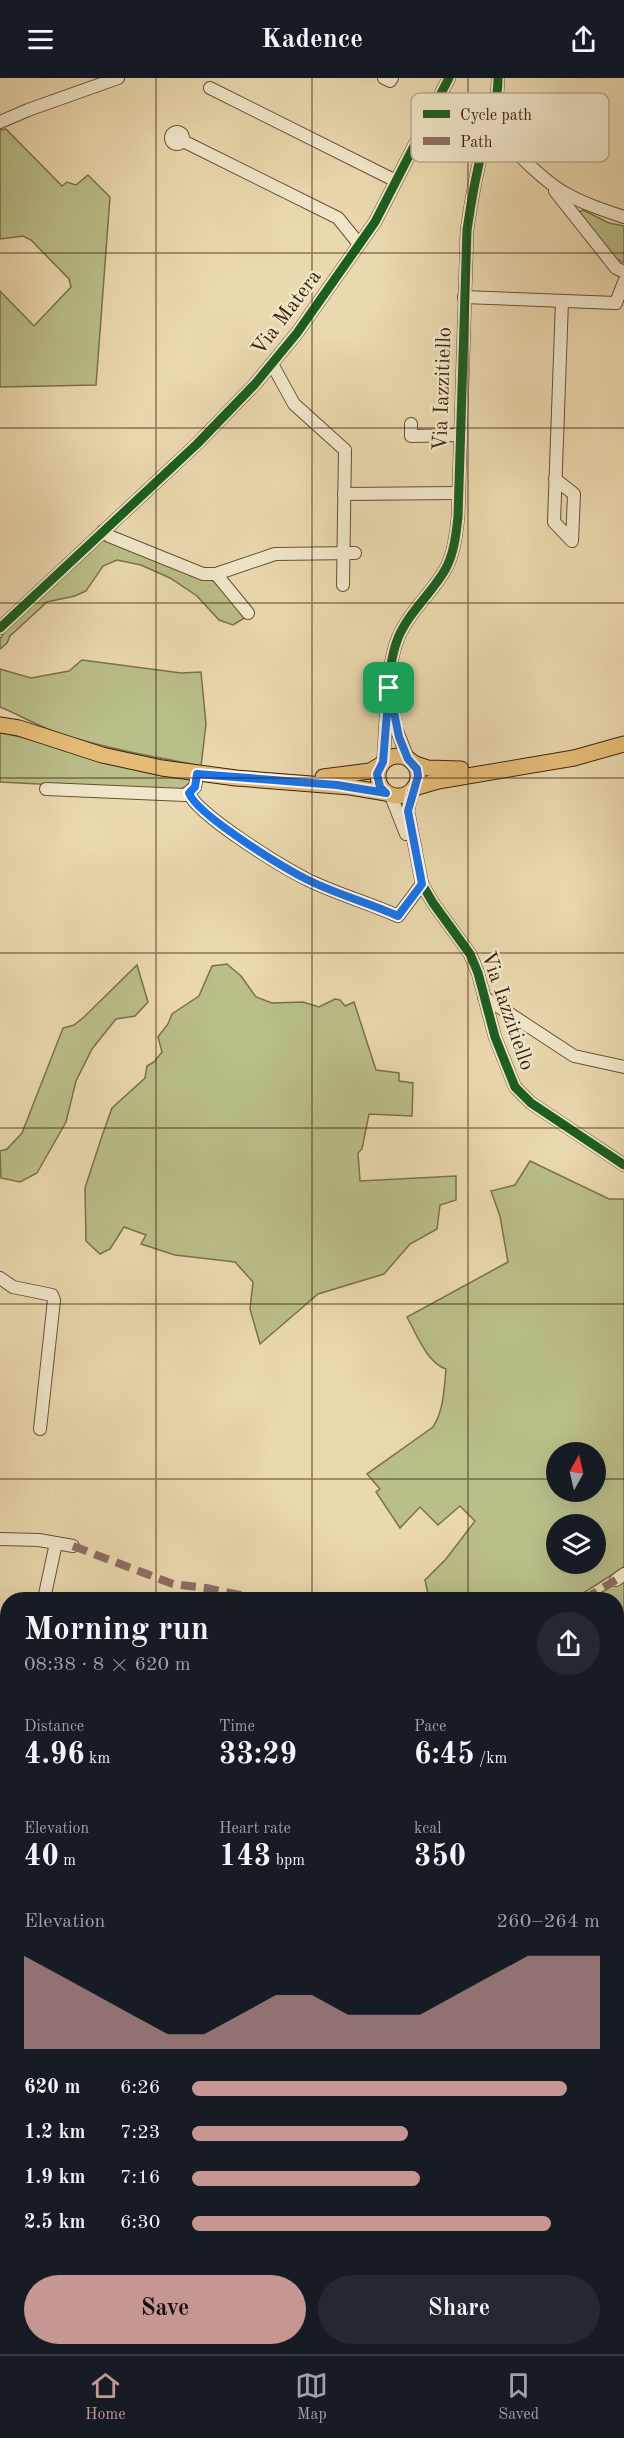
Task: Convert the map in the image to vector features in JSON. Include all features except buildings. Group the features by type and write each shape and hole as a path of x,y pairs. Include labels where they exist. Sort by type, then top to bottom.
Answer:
{"main road":[{"path":"0,715 19,728"},
{"path":"0,725 19,728 102,755 197,774 337,785 405,795 438,781 584,756 624,744"},
{"path":"275,781 370,771 393,757 442,770 530,765"},
{"path":"410,761 418,776 413,790"},
{"path":"382,763 377,774 378,782 388,794"}],"street":[{"path":"0,122 118,78"},
{"path":"384,78 390,81 392,78"},
{"name":"Via Matera","path":"441,93 449,78"},
{"name":"Via Iazzitiello","path":"497,93 498,78"},
{"path":"210,88 396,181"},
{"path":"183,141 338,218 359,244"},
{"name":"Via Matera","path":"0,627 197,444 272,364 297,333 375,222 411,152"},
{"name":"Via Iazzitiello","path":"389,688 393,655 402,630 446,569 451,558 456,532 467,230 472,196 481,162"},
{"path":"528,162 562,191 586,204 624,217"},
{"path":"540,174 616,268 624,272"},
{"path":"464,297 615,303 624,282"},
{"path":"555,479 562,301"},
{"path":"272,364 294,404 345,450 344,494 349,553 343,585"},
{"path":"411,424 411,436 459,435"},
{"path":"344,494 458,493"},
{"path":"103,531 109,536 203,574 216,574 275,554 349,553"},
{"path":"216,574 248,613"},
{"path":"389,688 396,728 410,761"},
{"path":"382,763 389,688"},
{"path":"46,789 176,795 189,793 195,787 197,774"},
{"path":"413,790 408,811 417,863"},
{"path":"189,793 195,803 208,815 299,875 398,916 422,884"},
{"path":"388,794 417,863"},
{"name":"Via Iazzitiello","path":"417,863 422,884 433,903 470,954 478,973 495,1037 515,1087 531,1103 624,1165"},
{"path":"484,997 574,1056 624,1066"},
{"path":"0,1278 13,1287 52,1295 54,1300 40,1429"},
{"path":"0,1539 73,1546"},
{"path":"46,1592 56,1543"}],"green space":[{"path":"6,129 62,186 67,182 76,185 88,175 110,197 96,385 0,387 0,291 34,326 71,287 69,279 31,240 23,236 0,239 0,130"},
{"path":"583,210 609,223 624,226 624,263 612,256 578,212"},
{"path":"106,537 197,577 214,581 246,617 233,625 219,620 197,596 170,578 141,565 117,560 103,566 86,591 75,596 47,602 10,636 7,643 0,649 0,639 7,628"},
{"path":"82,660 181,673 201,672 206,724 201,766 81,740 47,729 0,707 0,669 31,678 69,671"},
{"path":"0,733 26,738 112,763 189,778 191,782 186,787 175,791 0,782"},
{"path":"227,964 241,976 256,997 272,1003 303,1002 319,1007 335,999 340,1000 345,1006 354,1002 376,1070 399,1073 399,1081 413,1083 412,1116 369,1114 362,1149 358,1153 360,1181 456,1176 456,1200 440,1205 437,1229 410,1244 384,1274 318,1294 260,1344 250,1309 253,1282 235,1262 175,1255 141,1244 146,1235 124,1227 110,1249 100,1254 86,1241 85,1188 112,1108 145,1078 147,1066 154,1062 162,1052 158,1037 172,1014 199,996 212,966"},
{"path":"137,965 148,1002 135,1016 116,1019 92,1049 76,1081 66,1122 37,1173 20,1182 1,1178 0,1151 7,1149 22,1133 63,1028 74,1025 84,1017"},
{"path":"530,1161 609,1199 624,1199 624,1567 585,1592 428,1592 425,1580 446,1559 475,1521 460,1506 438,1525 420,1507 400,1528 376,1492 380,1489 367,1474 433,1427 437,1420 443,1399 446,1369 433,1361 407,1317 508,1262 500,1216 491,1191 515,1185"},
{"path":"624,1579 624,1592 602,1592"}],"marked path":[{"path":"73,1546 173,1584 226,1592"},
{"path":"596,1592 616,1580"}],"cycle path":[{"path":"441,93 449,78"},
{"path":"497,93 498,78"},
{"path":"0,628 197,444 255,384 297,333 375,222 411,152"},
{"path":"383,762 389,682 398,638 408,620 445,570 451,558 455,537 458,517 467,230 479,162"},
{"path":"412,791 408,811 422,884 470,954 478,973 495,1037 515,1087 531,1103 624,1165"}],"route":[{"path":"389,688 396,728 408,759 417,769 418,776 408,811 422,884 398,916 309,881 208,815 195,803 189,793 195,787 197,774 337,785 386,793 380,787 377,774 383,762 389,688"}]}
